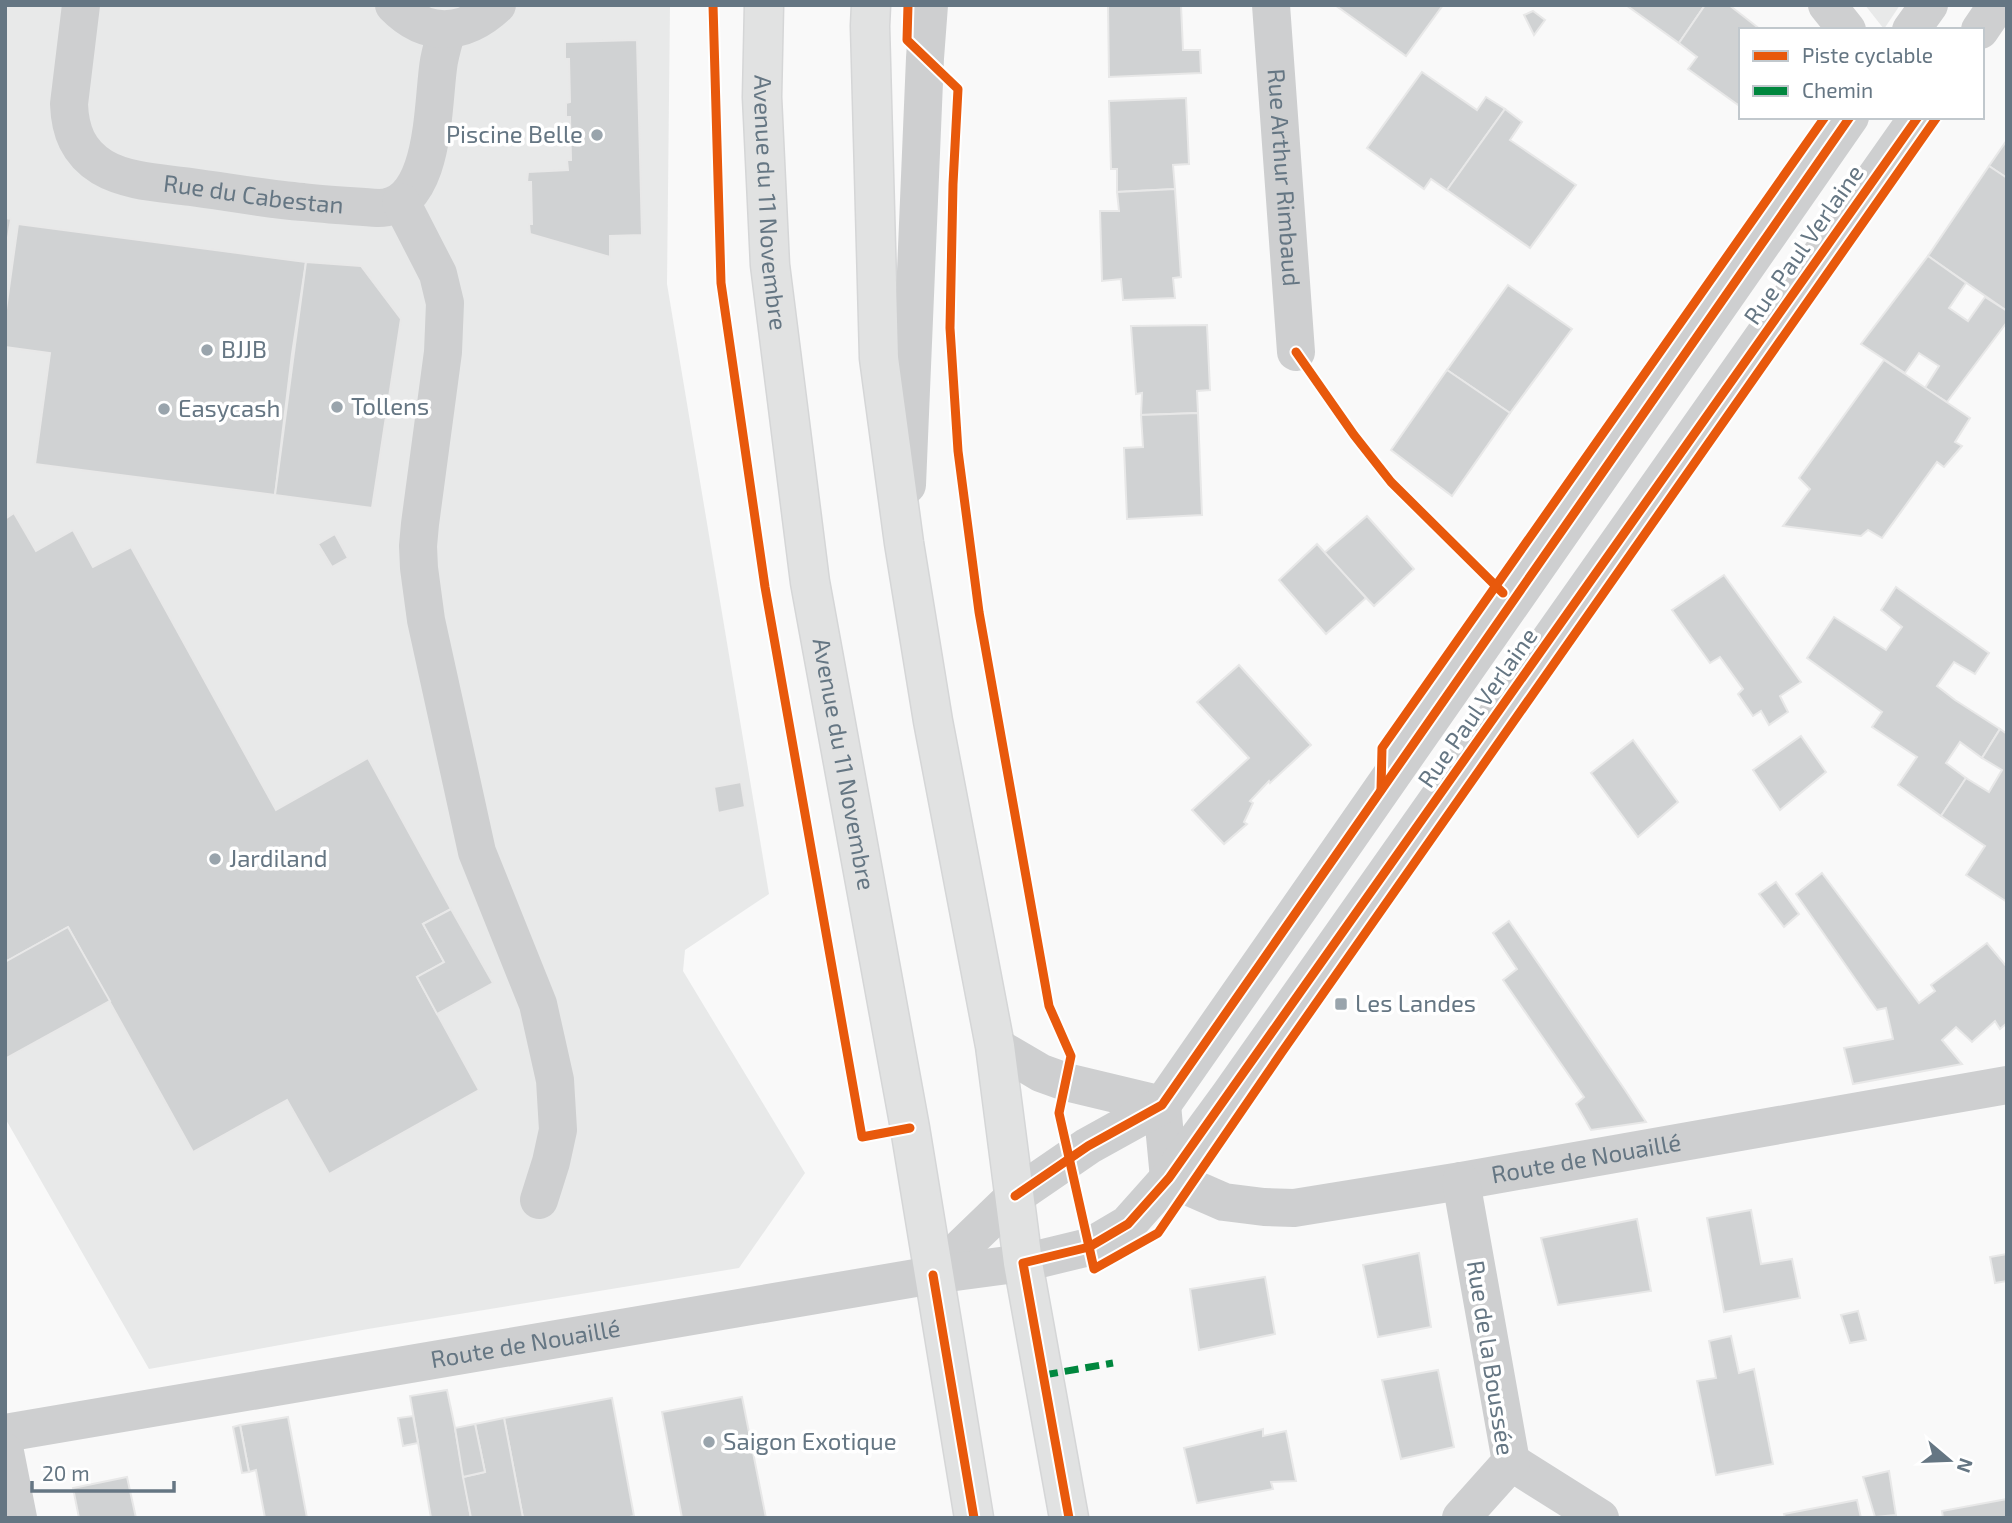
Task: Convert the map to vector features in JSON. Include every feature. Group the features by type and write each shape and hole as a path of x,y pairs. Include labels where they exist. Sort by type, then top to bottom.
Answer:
{"main road":[{"name":"Avenue du 11 Novembre","path":"764,5 762,97 770,265 810,582 909,1128 974,1518"},
{"path":"871,5 879,358 904,543 933,721 995,1046 1023,1263 1069,1518"}],"street":[{"name":"Rue du Cabestan","path":"81,5 69,115 71,127 82,150 102,167 121,175 158,182 302,202 385,208 401,202"},
{"path":"394,5 404,16 424,27 447,30 467,26 485,16 497,5"},
{"path":"904,543 929,5"},
{"name":"Rue Arthur Rimbaud","path":"1271,5 1296,352"},
{"path":"1827,5 1845,28"},
{"path":"1913,28 1929,5"},
{"path":"1981,28 1997,5"},
{"path":"447,30 422,169 415,186 401,202 438,274 445,309 443,352 418,546 422,593 440,688 477,852 538,1004 555,1080 558,1130 539,1200"},
{"name":"Rue Paul Verlaine","path":"1015,1196 1088,1146 1162,1105 1849,119"},
{"name":"Rue Paul Verlaine","path":"933,1275 1023,1263 1089,1247 1128,1224 1169,1178 1917,119"},
{"path":"995,1046 1041,1073 1066,1082 1162,1105 1169,1178"},
{"name":"Route de Nouaillé","path":"1169,1178 1224,1202 1264,1208 1294,1208 2007,1085"},
{"name":"Rue de la Boussée","path":"1461,1181 1511,1462 1461,1518"},
{"path":"933,1275 1015,1196"},
{"name":"Route de Nouaillé","path":"5,1433 933,1275"},
{"path":"5,1452 18,1518"},
{"path":"1511,1462 1600,1518"}],"shaded area":[{"path":"5,5 670,5 667,284 769,894 685,950 683,971 805,1173 739,1268 368,1329 149,1369 5,1118"},
{"path":"1865,5 1900,5 1883,28"}],"building":[{"path":"1108,5 1181,5 1183,50 1200,50 1201,73 1109,77"},
{"path":"1335,5 1443,5 1406,56"},
{"path":"1626,5 1705,5 1679,43"},
{"path":"1705,5 1729,5 1758,28 1739,28 1739,106 1688,69 1697,57 1679,43"},
{"path":"1533,11 1545,20 1534,35 1524,15"},
{"path":"637,40 642,235 610,236 610,257 530,234 531,182 527,182 528,172 568,170 567,160 571,160 570,117 566,117 566,103 570,102 569,59 565,59 565,42"},
{"path":"1422,72 1477,110 1486,97 1505,109 1447,190 1431,179 1424,189 1367,148"},
{"path":"1186,98 1189,164 1173,165 1175,189 1117,192 1117,169 1111,169 1109,101"},
{"path":"1505,109 1522,122 1510,140 1576,185 1530,248 1447,190"},
{"path":"2007,140 2007,178 1989,166"},
{"path":"1989,166 2007,178 2007,311 1928,256"},
{"path":"1175,189 1181,277 1173,278 1175,298 1123,300 1121,279 1102,281 1100,211 1119,211 1117,192"},
{"path":"5,218 11,219 5,256"},
{"name":"Easycash","path":"18,224 306,262 275,495 35,464 50,353 5,347 5,317"},
{"path":"1928,256 1966,283 1949,308 1968,321 1985,297 2007,311 2007,322 1947,402 1925,388 1939,366 1919,353 1905,373 1861,344"},
{"name":"Tollens","path":"306,262 361,266 401,319 372,508 275,495"},
{"path":"1508,285 1572,329 1510,413 1447,370"},
{"path":"1207,325 1210,390 1197,391 1198,413 1141,415 1142,393 1136,394 1131,326"},
{"path":"1884,360 1970,418 1955,442 1962,446 1944,467 1937,462 1882,538 1868,530 1861,536 1783,526 1810,489 1799,478"},
{"path":"1447,370 1510,413 1452,496 1391,450"},
{"path":"1198,413 1202,515 1127,519 1124,448 1143,447 1141,415"},
{"name":"Jardiland","path":"14,513 36,551 73,530 93,567 131,547 276,810 368,758 451,909 423,924 444,962 417,977 479,1090 329,1174 287,1100 193,1152 68,927 5,962 5,519"},
{"path":"1367,516 1414,569 1374,606 1324,553"},
{"path":"335,534 348,558 332,567 318,544"},
{"path":"1317,544 1366,598 1326,634 1279,580"},
{"path":"1724,575 1801,682 1780,696 1788,712 1769,725 1761,711 1753,716 1738,694 1743,689 1720,657 1710,663 1672,610"},
{"path":"1896,587 1989,653 1975,674 1954,662 1937,686 2000,729 1982,758 1960,742 1946,763 1966,778 1941,816 1898,785 1917,757 1872,727 1882,712 1807,658 1834,617 1886,650 1902,627 1881,610"},
{"path":"1239,665 1311,745 1250,801 1253,803 1244,822 1247,824 1224,844 1192,810 1249,758 1197,702"},
{"path":"2000,729 2007,734 2007,902 1966,875 1985,846 1941,816 1966,778 1989,792 2002,770 1982,758"},
{"path":"1801,736 1826,772 1780,810 1753,770"},
{"path":"1633,740 1678,802 1638,837 1591,773"},
{"path":"741,782 745,807 718,813 714,787"},
{"path":"1822,873 1919,1003 1935,991 1931,985 1987,943 2007,967 2007,1023 2000,1029 1995,1021 1972,1042 1956,1027 1942,1040 1962,1064 1853,1084 1844,1048 1893,1039 1886,1008 1877,1010 1796,894"},
{"path":"1776,882 1799,914 1784,927 1759,894"},
{"path":"451,909 493,983 437,1014 417,977 444,962 423,924"},
{"path":"1509,921 1646,1122 1591,1130 1576,1104 1584,1097 1503,980 1517,969 1493,933"},
{"path":"68,927 110,1001 5,1059 5,962"},
{"path":"1751,1210 1761,1264 1792,1259 1800,1298 1724,1312 1707,1218"},
{"path":"1637,1219 1651,1291 1558,1305 1541,1238"},
{"path":"1419,1253 1431,1327 1378,1337 1363,1265"},
{"path":"2007,1254 2007,1281 1995,1283 1990,1257"},
{"path":"1265,1277 1275,1334 1199,1350 1190,1289"},
{"path":"1858,1311 1866,1340 1850,1343 1841,1315"},
{"path":"1731,1336 1739,1373 1754,1369 1773,1464 1716,1475 1697,1381 1716,1378 1709,1341"},
{"path":"1438,1370 1454,1447 1401,1459 1382,1380"},
{"path":"447,1390 471,1518 431,1518 410,1396"},
{"path":"742,1397 766,1518 682,1518 662,1412"},
{"path":"612,1398 634,1516 523,1518 504,1418"},
{"path":"413,1416 418,1443 403,1446 398,1418"},
{"path":"288,1417 307,1518 265,1518 256,1470 249,1472 240,1425"},
{"path":"504,1418 523,1518 471,1518 463,1477 485,1472 475,1424"},
{"path":"475,1424 485,1472 463,1477 455,1428"},
{"path":"240,1425 249,1472 242,1473 233,1427"},
{"path":"1263,1429 1263,1436 1286,1431 1296,1481 1271,1482 1273,1489 1197,1503 1184,1448"},
{"path":"1889,1471 1896,1515 1875,1517 1863,1477"},
{"path":"127,1477 136,1518 79,1518 73,1488"},
{"path":"2007,1499 2007,1518 1943,1518 1942,1511"},
{"path":"1857,1500 1861,1518 1785,1518 1784,1514"}],"marked path":[{"path":"1044,1375 1113,1363"}],"cycle path":[{"path":"713,5 721,283 765,587 862,1137 910,1128"},
{"path":"908,5 907,40 958,89 950,328 958,451 979,612 1049,1006 1071,1056 1059,1113 1094,1269 1158,1233 1936,119"},
{"path":"1381,790 1382,748 1824,119"},
{"path":"1015,1196 1088,1146 1162,1105 1849,119"},
{"path":"1069,1518 1023,1263 1089,1247 1128,1224 1169,1178 1917,119"},
{"path":"1296,352 1354,435 1391,482 1503,593"},
{"path":"933,1275 974,1518"}],"place":[{"name":"Piscine Belle","path":"597,135"},
{"name":"BJJB","path":"207,350"},
{"name":"Tollens","path":"337,407"},
{"name":"Easycash","path":"164,409"},
{"name":"Jardiland","path":"215,859"},
{"name":"Les Landes","path":"1341,1004"},
{"name":"Saigon Exotique","path":"709,1442"}]}
